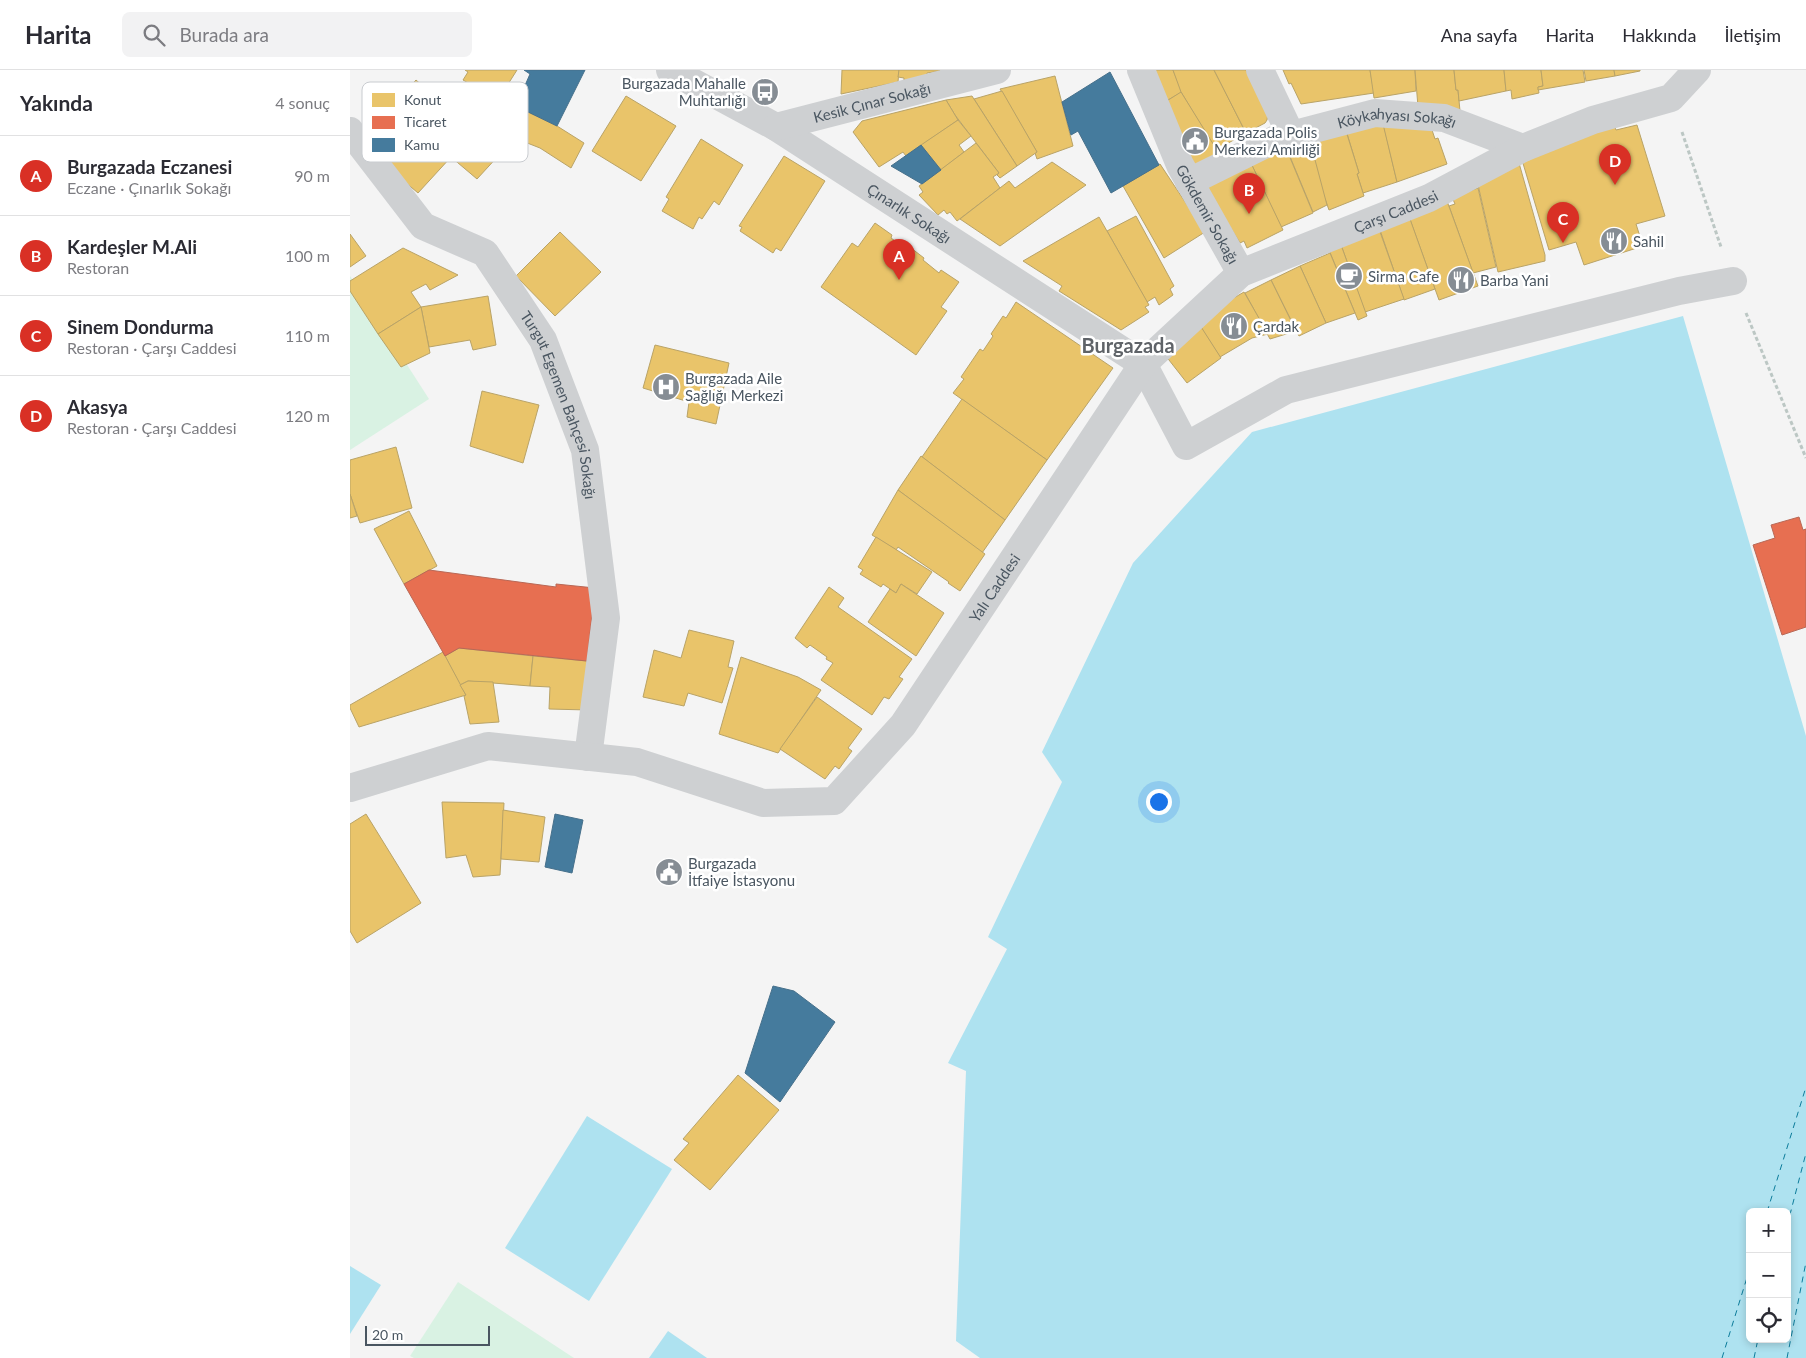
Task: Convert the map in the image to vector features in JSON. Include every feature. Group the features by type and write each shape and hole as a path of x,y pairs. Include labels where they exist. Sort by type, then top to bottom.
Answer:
{"street":[{"name":"Çınarlık Sokağı","path":"670,70 776,127 1143,364"},
{"name":"Kesik Çınar Sokağı","path":"776,127 997,70"},
{"name":"Gökdemir Sokağı","path":"1141,70 1180,165 1240,273"},
{"path":"1260,70 1291,135"},
{"name":"Çarşı Caddesi","path":"1143,364 1240,273 1429,198 1523,148 1593,120 1671,98 1697,70"},
{"name":"Köykahyası Sokağı","path":"1190,182 1276,139 1375,114 1444,118 1523,148"},
{"name":"Turgut Egemen Bahçesi Sokağı","path":"350,131 362,146"},
{"name":"Turgut Egemen Bahçesi Sokağı","path":"374,162 424,226 485,253 543,340 585,450 606,618 588,756"},
{"path":"1143,364 1186,446 1286,390 1679,291 1733,281"},
{"name":"Yalı Caddesi","path":"588,756 637,762 763,803 834,801 903,725 1143,364"},
{"path":"350,788 488,746 588,756"}],"green space":[{"path":"350,276 429,399 350,450"},
{"path":"458,1282 574,1358 414,1358 410,1356"}],"water":[{"path":"1683,316 1806,736 1806,1358 980,1358 956,1341 966,1071 948,1063 1007,949 988,937 1062,782 1042,752 1133,563 1252,432"},
{"path":"587,1116 672,1169 589,1301 505,1248"},
{"path":"350,1266 381,1285 350,1334"},
{"path":"668,1331 707,1358 649,1358"}],"building: Konut":[{"path":"465,70 517,70 509,82 466,82 463,80 468,72"},
{"path":"842,70 899,70 898,82 841,94"},
{"path":"899,70 940,71 927,73 927,79 904,83 904,78 898,77"},
{"path":"1149,70 1173,70 1182,92 1154,108"},
{"path":"1173,70 1214,70 1246,133 1216,150 1181,92"},
{"path":"1214,70 1246,70 1268,113 1265,123 1246,133"},
{"path":"1283,70 1370,70 1374,93 1301,104"},
{"path":"1370,70 1415,70 1416,91 1374,98"},
{"path":"1415,70 1454,70 1460,111 1418,107"},
{"path":"1454,70 1504,70 1506,91 1459,101"},
{"path":"1504,70 1541,70 1543,86 1538,87 1539,93 1512,99 1511,90 1506,91"},
{"path":"1541,70 1583,70 1585,82 1538,90 1538,87 1543,86"},
{"path":"1584,70 1614,70 1615,76 1586,81"},
{"path":"1614,70 1640,70 1640,71 1615,76"},
{"path":"1055,76 1073,146 1037,159 1035,153 1037,152 1000,89"},
{"path":"1002,91 1037,152 1017,166 974,99"},
{"path":"1181,92 1220,155 1192,174 1154,109"},
{"path":"626,96 676,126 641,181 592,151"},
{"path":"972,96 1017,166 1000,178 997,175 999,173 955,115 946,100"},
{"path":"946,100 958,120 906,156 903,152 879,167 853,132 862,121"},
{"path":"528,112 557,126 584,143 571,168 540,148 528,143"},
{"path":"958,120 971,136 959,145 964,152 941,170 921,145"},
{"path":"1383,122 1397,182 1363,193 1345,127"},
{"path":"1383,124 1431,127 1435,139 1438,138 1447,164 1397,182"},
{"path":"1614,125 1616,130 1637,125 1665,216 1636,224 1643,246 1584,265 1576,242 1549,250 1522,160"},
{"path":"1346,131 1364,196 1329,210 1320,185 1310,141"},
{"path":"362,136 362,145 357,141"},
{"path":"701,139 743,165 719,205 714,201 702,219 699,217 693,229 662,211 669,199 666,197"},
{"path":"1310,141 1327,205 1313,212 1286,147"},
{"path":"976,143 999,173 993,177 1000,188 957,221 950,212 947,214 944,210 938,215 919,195 923,192 919,186"},
{"path":"1286,148 1313,213 1281,227 1250,161"},
{"path":"784,156 825,181 781,251 776,248 773,253 740,231 742,227 739,226"},
{"path":"1248,157 1283,230 1247,248 1244,241 1240,243 1203,183"},
{"path":"382,162 446,162 418,193"},
{"path":"457,162 493,162 477,179"},
{"path":"1052,162 1086,185 1000,246 960,219 1009,181 1015,188"},
{"path":"1519,163 1545,255 1545,261 1498,272 1476,176"},
{"path":"1160,164 1205,232 1164,258 1123,186"},
{"path":"1478,188 1496,267 1473,273 1449,206 1455,204 1452,197"},
{"path":"1447,201 1478,286 1439,300 1408,214"},
{"path":"1136,216 1174,286 1170,289 1173,295 1159,305 1155,297 1147,302 1107,231"},
{"path":"1099,217 1149,305 1145,307 1149,312 1121,330 1059,291 1062,286 1023,261"},
{"path":"1410,219 1435,289 1404,300 1380,230"},
{"path":"875,223 892,235 891,238 909,251 911,248 924,258 923,260 939,273 941,270 959,282 941,307 947,311 916,355 821,287 852,243 858,247"},
{"path":"1379,229 1404,299 1365,312 1340,242"},
{"path":"560,232 601,272 555,316 516,276"},
{"path":"350,234 366,256 350,267"},
{"path":"1341,245 1367,316 1358,320 1329,250"},
{"path":"403,248 458,275 430,290 426,284 411,292 421,307 378,334 350,291 350,281"},
{"path":"1330,253 1355,313 1326,323 1300,266"},
{"path":"1300,266 1326,323 1299,336 1271,280"},
{"path":"1271,280 1296,331 1270,339 1245,293"},
{"path":"1244,292 1268,334 1252,338 1220,357 1196,320"},
{"path":"488,296 496,345 473,350 470,340 429,347 421,307"},
{"path":"1016,302 1113,368 1047,460 953,393 964,379 961,377 980,349 983,351 1003,316 1006,318"},
{"path":"421,307 430,353 401,367 378,334"},
{"path":"1196,319 1221,358 1187,383 1158,346"},
{"path":"655,345 729,363 716,424 687,417 689,402 643,388"},
{"path":"482,391 539,405 523,463 470,446"},
{"path":"962,399 1047,460 1005,520 922,457"},
{"path":"396,447 412,508 360,523 350,494 350,460"},
{"path":"921,456 1005,520 982,553 898,490"},
{"path":"898,490 985,554 960,591 898,547 896,550 872,535"},
{"path":"350,494 357,516 350,518"},
{"path":"409,511 437,566 404,584 374,529"},
{"path":"876,537 932,572 917,594 901,584 896,593 883,584 881,587 860,574 863,570 858,567"},
{"path":"901,584 944,613 916,656 868,622 890,589 896,593"},
{"path":"829,587 844,598 838,607 912,659 899,677 903,679 889,699 884,697 872,715 821,680 833,663 810,645 807,648 795,638"},
{"path":"689,630 734,641 728,667 733,668 722,703 688,693 684,706 643,697 654,650 681,658"},
{"path":"459,648 533,656 530,686 468,681 460,685 445,656"},
{"path":"443,652 466,695 359,727 350,705"},
{"path":"533,656 587,661 588,710 549,709 550,687 530,686"},
{"path":"741,657 798,677 821,690 778,753 719,734"},
{"path":"468,681 493,682 499,722 470,724 464,696 466,695 460,685"},
{"path":"817,697 862,729 848,748 852,751 839,769 835,766 825,779 780,749"},
{"path":"442,802 504,803 500,875 473,877 466,855 446,858"},
{"path":"503,810 545,817 539,862 501,859"},
{"path":"366,814 421,903 357,943 350,931 350,824"},
{"path":"738,1075 779,1110 710,1190 674,1160 689,1143 683,1139"}],"building: Ticaret":[{"path":"1799,517 1803,530 1806,529 1806,627 1782,635 1753,545 1775,538 1771,525"},
{"path":"429,570 556,587 556,584 595,588 587,661 459,648 445,656 404,584"}],"building: Kamu":[{"path":"524,70 585,70 557,126 528,112 526,82 530,74"},
{"path":"1110,72 1159,165 1111,193 1078,131 1071,135 1062,102"},
{"path":"921,145 941,170 922,184 891,166"},
{"path":"555,814 583,820 572,873 545,867"},
{"path":"773,986 794,991 835,1022 780,1102 745,1073"}],"ferry route":[{"path":"1768,1208 1806,1087"},
{"path":"1791,1211 1806,1153"},
{"path":"1787,1358 1806,1262"},
{"path":"1722,1358 1746,1281"},
{"path":"1754,1358 1757,1343"}],"place":[{"name":"Burgazada Mahalle Muhtarlığı","path":"765,92"},
{"name":"Burgazada Polis Merkezi Amirliği","path":"1195,141"},
{"name":"Akasya","path":"1615,185"},
{"name":"Kardeşler M.Ali","path":"1249,214"},
{"name":"Sahil","path":"1614,241"},
{"name":"Sinem Dondurma","path":"1563,243"},
{"name":"Sirma Cafe","path":"1349,276"},
{"name":"Burgazada Eczanesi","path":"899,280"},
{"name":"Barba Yani","path":"1461,280"},
{"name":"Çardak","path":"1234,326"},
{"name":"Burgazada Aile Sağlığı Merkezi","path":"666,387"},
{"name":"Burgazada İtfaiye İstasyonu","path":"669,872"}],"district":[{"name":"Burgazada","path":"1128,345"}]}
